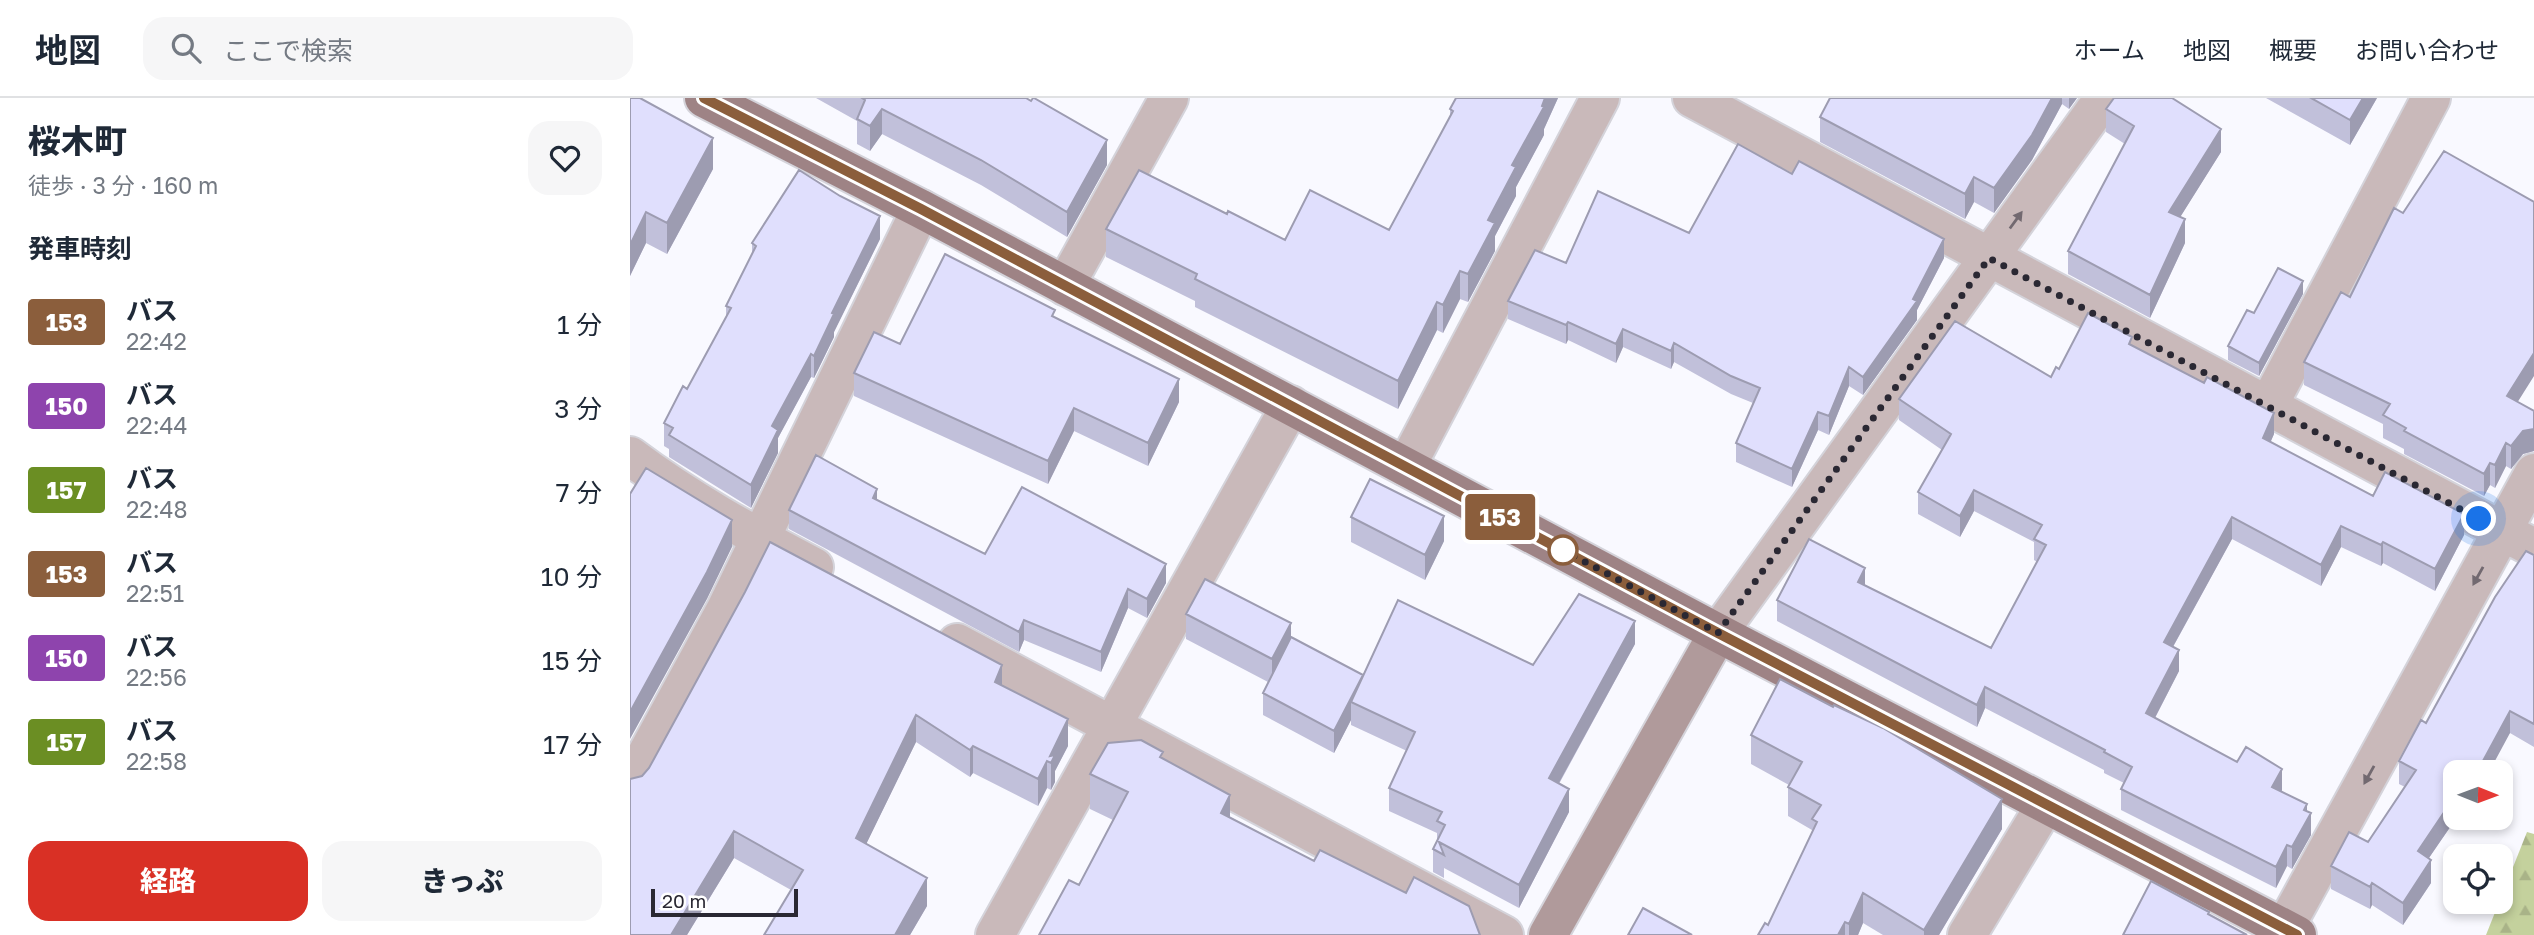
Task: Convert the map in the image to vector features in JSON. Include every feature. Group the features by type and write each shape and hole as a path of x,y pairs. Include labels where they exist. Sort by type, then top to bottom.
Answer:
{"main road":[{"path":"704,98 921,209 1718,633 2290,932"}],"street":[{"path":"1065,286 1169,98"},
{"path":"1406,467 1600,98"},
{"path":"1692,98 2518,540"},
{"path":"1548,935 1718,633 2104,98"},
{"path":"2268,406 2431,98"},
{"path":"630,785 726,609 921,209"},
{"path":"995,935 1291,405"},
{"path":"630,456 654,474 759,538 845,583"},
{"path":"2290,932 2518,540 2534,472"},
{"path":"930,629 1504,935"},
{"path":"1967,935 2046,804"}],"green space":[{"path":"2527,832 2534,834 2534,935 2486,935 2494,914 2513,914 2513,867"}],"building":[{"path":"630,98 640,98 713,138 667,223 646,212 630,245"},
{"path":"862,98 1026,98 1031,101 1034,98 1107,140 1067,212 981,160 882,109 870,126 857,119 865,100"},
{"path":"1456,98 1545,98 1544,107 1512,165 1516,167 1488,220 1495,223 1468,274 1460,271 1443,305 1437,302 1398,381 1195,279 1197,274 1106,229 1139,170 1285,240 1310,190 1389,230 1453,111 1450,109"},
{"path":"1830,98 2052,98 2032,135 1994,188 1974,177 1965,194 1820,117"},
{"path":"2114,98 2172,98 2221,129 2169,212 2185,219 2150,295 2068,251 2134,126 2106,109"},
{"path":"2311,98 2363,98 2350,120"},
{"path":"1738,144 1792,174 1799,161 1944,239 1913,299 1917,301 1863,377 1849,367 1829,416 1818,412 1792,469 1736,443 1760,388 1731,376 1674,343 1671,351 1623,329 1616,344 1568,322 1566,325 1508,301 1535,250 1566,263 1598,191 1689,233"},
{"path":"2444,151 2534,202 2534,353 2507,396 2534,411 2534,429 2523,431 2511,446 2506,443 2495,465 2490,463 2484,474 2404,431 2406,428 2383,415 2390,404 2304,362 2341,292 2350,297 2394,208 2403,213"},
{"path":"799,170 840,196 880,216 814,356 811,354 772,426 778,430 751,485 669,435 673,428 664,423 683,386 687,389 731,308 726,306 756,246 752,243"},
{"path":"945,254 1055,310 1052,316 1179,379 1148,443 1074,408 1048,461 854,373 874,332 900,344"},
{"path":"2278,268 2303,281 2259,363 2228,346 2247,310 2254,313"},
{"path":"2088,313 2132,337 2129,344 2204,383 2207,377 2274,413 2263,438 2373,496 2385,472 2464,514 2435,569 2383,542 2381,545 2341,526 2321,565 2232,517 2164,642 2179,650 2146,713 2237,762 2246,747 2282,769 2272,787 2307,804 2304,810 2311,813 2292,847 2287,845 2276,867 2121,789 2132,767 2104,752 2105,750 1985,687 1977,705 1777,600 1809,539 1865,568 1858,582 1991,648 2046,545 2034,539 2042,525 1974,490 1960,516 1918,492 1951,434 1899,399 1955,321 2051,377 2056,367 2059,369"},
{"path":"816,455 877,489 873,498 985,554 1022,487 1166,564 1147,599 1128,589 1101,652 1024,620 1019,632 789,510"},
{"path":"646,468 732,520 707,572 630,712 630,494"},
{"path":"1370,479 1444,516 1425,555 1351,517"},
{"path":"770,542 1002,665 995,682 1068,719 1050,756 1055,755 1051,763 1047,761 1038,779 973,746 970,750 916,715 856,838 927,878 895,935 764,935 803,870 734,831 671,935 630,935 630,779 642,776 649,768"},
{"path":"2526,551 2534,555 2534,724 2510,711 2483,760 2443,760 2443,814 2418,851 2431,860 2403,903 2372,883 2370,887 2331,866 2349,832 2368,842 2416,770 2399,761 2421,720 2426,723 2495,597"},
{"path":"1205,579 1291,623 1272,659 1186,614"},
{"path":"1579,594 1635,621 1549,778 1569,789 1519,885 1439,842 1444,855 1433,849 1445,825 1437,821 1442,812 1389,788 1415,732 1351,702 1398,600 1533,665"},
{"path":"1291,637 1363,675 1334,731 1263,693"},
{"path":"1780,679 1833,707 1834,705 1883,728 2002,799 1924,930 1863,893 1849,924 1845,922 1838,935 1758,935 1765,923 1768,925 1817,822 1812,819 1821,805 1788,787 1802,762 1751,735"},
{"path":"1141,740 1163,752 1160,757 1230,795 1221,813 1314,861 1320,850 1406,893 1414,877 1469,906 1480,935 1039,935 1069,880 1079,885 1128,792 1090,774 1108,743"},
{"path":"2151,881 2209,912 2208,914 2247,935 2123,935"},
{"path":"1643,908 1692,935 1628,935"}],"bus line":[{"name":"153","path":"704,98 921,209 1718,633 2297,935"}],"route":[{"path":"1563,550 1718,633 1989,258 2479,519"}]}
